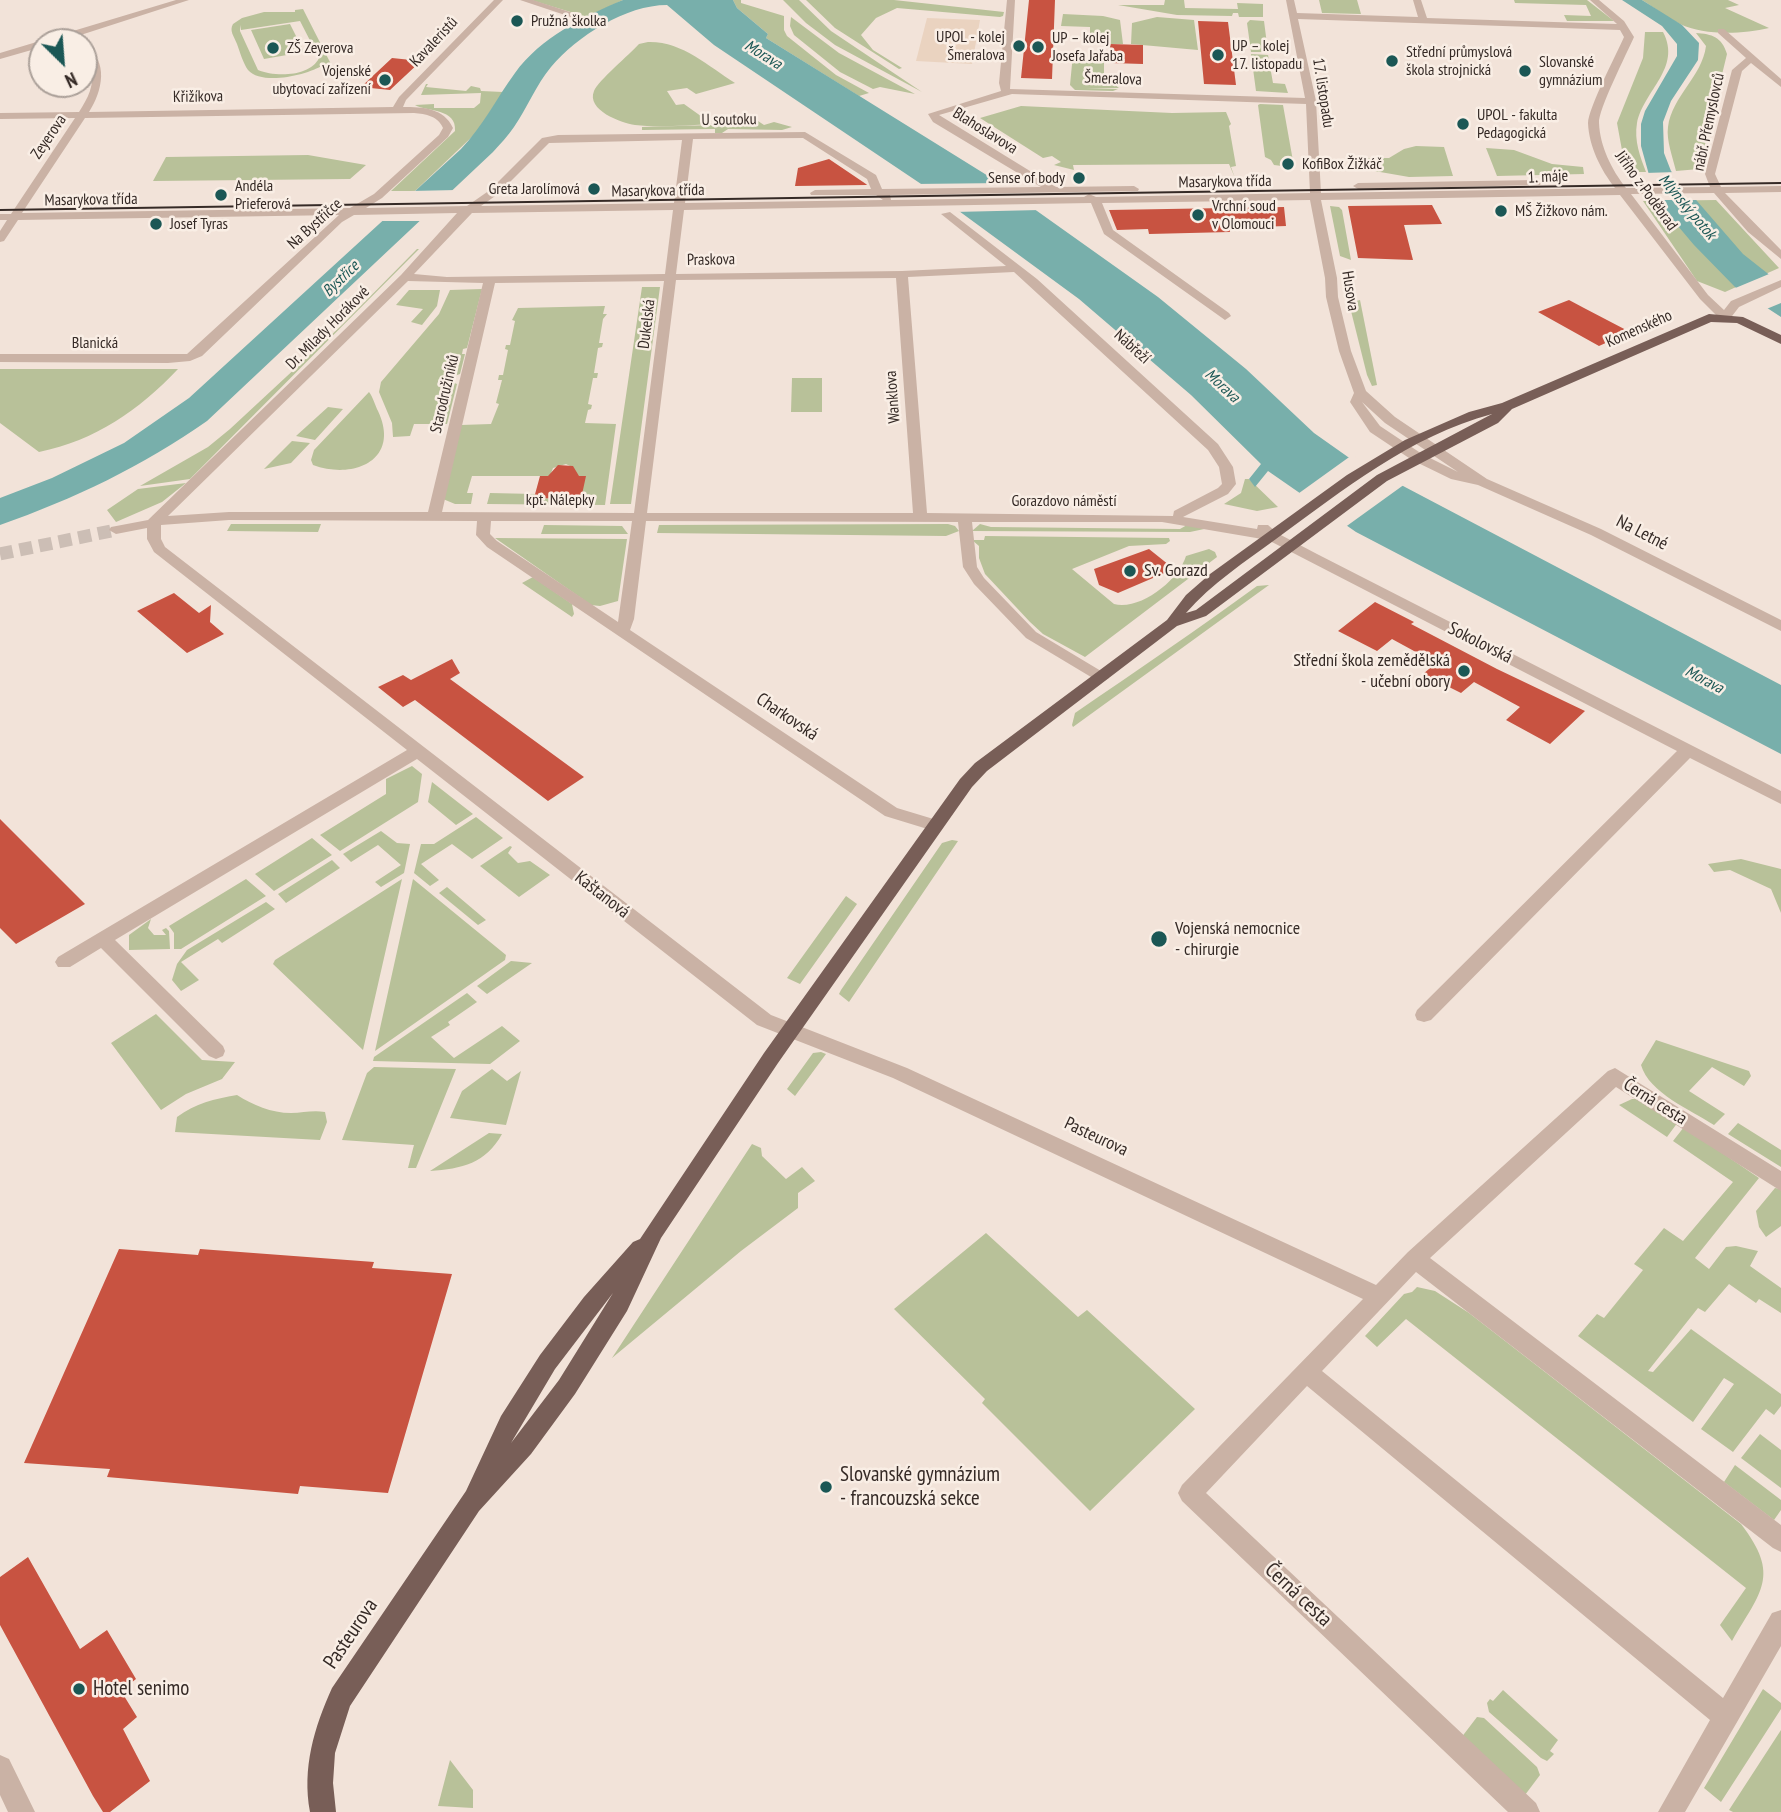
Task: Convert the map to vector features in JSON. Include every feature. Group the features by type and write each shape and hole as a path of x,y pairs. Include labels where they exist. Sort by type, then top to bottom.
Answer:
{"main road":[{"path":"1725,317 1739,320 1781,340"},
{"name":"Komenského","path":"1172,623 1182,605 1292,519 1394,450 1480,412 1507,406 1705,319 1725,317"},
{"name":"Komenského","path":"1172,623 1201,613 1310,529 1412,460 1493,420 1507,406"},
{"name":"Pasteurova","path":"471,1503 516,1407 568,1332 654,1232 934,825 981,767 1172,623"},
{"name":"Pasteurova","path":"323,1812 320,1769 331,1716 341,1697 471,1503 523,1446 566,1387 619,1304 654,1232"}],"street":[{"path":"98,30 185,0"},
{"name":"Kavaleristů","path":"397,110 402,99 499,0"},
{"path":"524,0 577,16"},
{"path":"1006,92 1004,83 1011,0"},
{"name":"17. listopadu","path":"1290,0 1311,101 1316,192"},
{"path":"1417,0 1424,20"},
{"path":"1594,0 1624,27"},
{"path":"1294,16 1624,27"},
{"name":"Jiřího z Poděbrad","path":"1624,27 1628,40 1593,121 1600,153 1704,297 1725,317"},
{"path":"1721,31 1781,84"},
{"path":"0,56 28,48"},
{"name":"nábř. Přemyslovců","path":"1751,58 1737,70 1710,174 1710,185 1781,256"},
{"name":"Šmeralova","path":"1006,92 1311,101"},
{"name":"Blahoslavova","path":"1006,92 937,111 933,116 1049,189"},
{"name":"Zeyerova","path":"0,239 93,98"},
{"name":"Křižíkova","path":"0,116 397,110"},
{"name":"Na Bystřičce","path":"371,207 443,137 448,128 446,121 436,114 397,110"},
{"name":"U soutoku","path":"558,138 808,135 872,177 878,192 893,200 912,204"},
{"name":"Dukelská","path":"640,517 682,201 688,136"},
{"name":"Dr. Milady Horákové","path":"154,522 405,277 459,218 484,200 542,143 558,138"},
{"name":"1. máje","path":"1316,192 1495,196 1626,186 1710,185 1781,180"},
{"name":"1. máje","path":"1710,185 1781,189"},
{"path":"1049,189 1063,196 1061,202"},
{"path":"1068,189 1097,204 1108,232 1225,316"},
{"path":"1097,204 1108,192 1120,189"},
{"name":"Masarykova třída","path":"0,217 18,212 371,207 440,211 919,191 1120,189 1316,192"},
{"path":"847,205 869,200 878,192"},
{"name":"Masarykova třída","path":"0,207 18,212 347,213 387,201 511,199 847,205 1061,202 1097,204 1316,192"},
{"name":"Husova","path":"1316,192 1332,297 1348,360 1360,393 1390,420 1433,449"},
{"name":"Na Bystřičce","path":"190,357 205,347 347,213"},
{"name":"Nábřeží","path":"946,214 1017,268 1163,399 1217,452 1229,473 1230,484 1223,491 1180,514"},
{"name":"Praskova","path":"405,277 490,279 902,274 982,272 1017,268"},
{"name":"Wanklova","path":"902,274 920,517"},
{"name":"Starodružiníků","path":"434,517 490,279"},
{"name":"Komenského","path":"1725,317 1730,309 1742,301 1781,283"},
{"name":"Blanická","path":"0,358 190,357"},
{"name":"Husova","path":"1360,393 1356,402 1365,419 1394,450 1412,460"},
{"name":"Na Letné","path":"1433,449 1482,482 1612,539 1781,626"},
{"name":"Na Letné","path":"1412,460 1482,482"},
{"path":"1163,518 1180,514"},
{"name":"Sokolovská","path":"1180,514 1242,519 1261,526 1289,545 1781,798"},
{"name":"kpt. Nálepky","path":"154,522 205,516 965,518"},
{"path":"624,630 640,517"},
{"name":"Charkovská","path":"484,518 482,531 492,544 624,630 891,812 934,825"},
{"path":"965,518 970,567 975,577 1031,635 1101,678"},
{"name":"Gorazdovo náměstí","path":"965,518 1163,518"},
{"path":"1163,518 1272,536"},
{"path":"116,530 154,522"},
{"name":"Kaštanová","path":"154,522 154,539 159,549 758,1016 791,1031"},
{"path":"1424,1015 1689,749"},
{"path":"64,962 418,751"},
{"path":"103,939 216,1051"},
{"name":"Pasteurova","path":"791,1031 900,1073 1378,1296"},
{"name":"Černá cesta","path":"1527,1812 1190,1493 1415,1259 1615,1076 1781,1182"},
{"path":"1415,1259 1781,1540"},
{"path":"1305,1371 1726,1717"},
{"path":"1671,1812 1781,1622"},
{"path":"0,1768 22,1812"}],"green space":[{"path":"531,0 623,0 578,21 571,18 577,14"},
{"path":"733,0 741,0 741,3 784,16 787,36 836,75 869,93 859,96 766,38 768,34 737,8"},
{"path":"783,0 799,0 831,31 922,92 835,45 806,23"},
{"path":"806,0 894,0 1004,12 1000,17 897,8 876,18 861,35 873,50 902,68 899,69 835,28"},
{"path":"1165,0 1184,0 1185,8 1238,9 1237,3 1263,4 1263,17 1239,17 1238,13 1233,13 1232,16 1177,15 1118,5 1164,5"},
{"path":"1319,0 1357,0 1361,14 1322,13"},
{"path":"1514,0 1587,0 1614,21 1567,21 1564,15 1591,16 1586,5 1515,3"},
{"path":"1642,0 1728,0 1739,5 1725,8 1769,28 1736,33 1701,31 1675,22"},
{"path":"303,9 335,72 327,73 323,65 285,77 255,75 243,61 232,31 233,24 242,18 264,12","holes":["300,21 319,58 308,69 292,74 273,74 258,70 240,31 240,25 241,30"]},
{"path":"1063,14 1103,16 1120,20 1123,44 1090,44 1090,27 1061,26"},
{"path":"791,17 839,53 915,94 880,87 873,89 840,72 794,35 790,26"},
{"path":"1157,17 1194,20 1198,50 1131,44 1132,23"},
{"path":"1250,20 1264,21 1268,52 1251,52 1247,23"},
{"path":"290,24 304,52 264,59 251,30"},
{"path":"1645,32 1663,32 1668,45 1668,57 1660,79 1637,123 1637,142 1646,172 1626,172 1617,123 1643,58"},
{"path":"1696,33 1716,38 1727,54 1699,169 1676,171 1668,127 1675,106 1703,57 1706,46"},
{"path":"648,42 683,50 735,83 696,94 687,88 667,91 676,105 684,104 712,124 635,125 606,114 595,104 594,91 601,81 639,44"},
{"path":"1073,54 1077,54 1078,58 1104,58 1104,75 1119,88 1086,88 1118,89 1113,91 1075,90 1070,85"},
{"path":"1251,54 1268,55 1273,83 1285,84 1288,93 1256,91"},
{"path":"426,84 426,87 466,91 471,86 480,88 481,91 503,92 477,132 415,191 391,191 455,131 451,118 415,105 474,108 480,103 481,93 421,95"},
{"path":"1260,104 1283,105 1293,161 1282,161 1282,166 1274,165 1265,157"},
{"path":"1021,106 1172,113 1226,112 1231,124 1229,126 1236,166 1231,167 1235,178 1229,164 1073,165 1074,170 1054,165 1061,162 1052,156 1043,158 980,118"},
{"path":"752,117 764,125 774,122 792,127 782,130 728,129 722,133 715,133 715,129 642,130 642,127 715,125"},
{"path":"1416,146 1444,147 1453,176 1409,177 1357,168 1354,158 1389,158 1404,149"},
{"path":"1486,148 1514,150 1552,164 1583,167 1584,174 1497,176"},
{"path":"308,155 366,165 350,179 153,181 166,157"},
{"path":"1716,200 1779,268 1725,292 1697,281 1643,201"},
{"path":"1330,206 1342,210 1351,260 1340,256"},
{"path":"419,249 190,479 140,486 208,447 230,429 342,325"},
{"path":"642,287 660,287 631,504 610,504"},
{"path":"482,289 467,348 463,349 462,354 465,354 460,374 454,376 452,382 457,384 447,424 414,424 410,436 393,437 392,423 379,392 381,382 439,314 450,290"},
{"path":"409,290 440,290 437,306 422,325 411,322 423,309 396,305"},
{"path":"1360,300 1377,385 1372,386 1349,303"},
{"path":"605,306 603,314 607,314 603,319 599,343 603,343 602,347 598,348 594,373 598,373 597,378 593,378 588,404 592,405 585,423 616,424 605,505 487,504 490,493 580,499 573,476 574,468 566,464 553,468 550,476 472,476 467,493 473,493 471,504 455,504 443,499 461,425 491,424 499,404 496,403 502,380 498,380 499,375 503,375 508,350 505,349 506,345 510,345 515,321 512,320 518,308"},
{"path":"0,369 178,369 147,398 115,422 79,440 39,452 0,423"},
{"path":"792,378 822,378 822,412 791,412"},
{"path":"369,392 383,428 383,442 378,454 370,462 344,470 313,465 311,460 314,450"},
{"path":"328,407 343,409 315,440 296,436"},
{"path":"292,441 310,443 291,463 264,469"},
{"path":"1245,479 1249,479 1278,507 1257,511 1224,504 1241,493"},
{"path":"186,483 162,502 116,522 107,510 138,489"},
{"path":"231,524 321,524 318,532 227,531"},
{"path":"948,524 959,531 946,536 657,533 659,525"},
{"path":"980,524 991,527 1180,529 1187,525 1209,528 1190,532 972,531"},
{"path":"544,525 622,526 628,534 541,534"},
{"path":"985,536 1169,538 1170,541 1166,544 1129,546 1072,569 1114,604 1124,605 1135,603 1157,592 1175,575 1186,556 1209,549 1215,552 1217,557 1085,657 1043,634 985,574 979,558 979,546 972,540 984,540"},
{"path":"495,538 627,539 618,601 600,606 591,605"},
{"path":"533,577 572,604 572,617 522,583"},
{"path":"1269,585 1073,727 1075,713 1257,586"},
{"path":"412,766 422,774 418,802 340,851 320,835 386,794 386,779"},
{"path":"432,782 473,814 456,825 428,802"},
{"path":"476,817 503,838 472,859 452,844 421,864 439,880 430,886 414,873 421,844 434,844"},
{"path":"381,831 397,843 410,844 404,873 381,887 375,882 401,865 378,845 351,862 343,854"},
{"path":"312,838 332,855 274,891 255,874"},
{"path":"958,841 849,1002 839,994 841,990 942,843"},
{"path":"512,847 508,853 518,863 530,861 550,875 519,897 480,866"},
{"path":"1741,859 1781,869 1781,913 1771,889 1730,870 1714,872 1708,864"},
{"path":"332,860 340,868 286,903 278,894"},
{"path":"246,879 266,896 181,949 174,949 174,933 169,926"},
{"path":"402,879 363,1050 273,964 275,960"},
{"path":"413,879 506,955 505,960 375,1051"},
{"path":"447,887 486,920 478,925 439,893"},
{"path":"846,896 857,904 800,984 787,978"},
{"path":"266,902 275,909 222,943 218,939 181,962 199,980 181,991 172,980 177,964 187,950"},
{"path":"151,919 148,928 154,935 166,935 162,930 166,928 169,931 170,949 129,950 129,935"},
{"path":"511,961 532,963 487,994 477,986"},
{"path":"467,993 477,1002 431,1037 454,1058 502,1026 520,1041 490,1064 373,1061 374,1057"},
{"path":"156,1014 202,1060 235,1062 222,1079 186,1094 161,1110 111,1043"},
{"path":"1656,1040 1749,1071 1751,1076 1744,1086 1712,1067 1689,1091 1725,1114 1714,1125 1672,1100 1645,1075 1641,1065"},
{"path":"813,1053 826,1054 795,1096 787,1089"},
{"path":"374,1067 456,1069 416,1168 408,1168 414,1145 342,1140 367,1073"},
{"path":"492,1069 507,1081 521,1071 506,1125 450,1118 462,1091"},
{"path":"237,1095 276,1112 325,1112 327,1122 320,1140 175,1132 177,1117 184,1112 206,1102"},
{"path":"1632,1099 1641,1099 1678,1122 1667,1137 1619,1105"},
{"path":"1738,1123 1781,1150 1781,1167 1728,1134"},
{"path":"1684,1127 1759,1178 1695,1258 1709,1269 1726,1247 1736,1246 1758,1251 1750,1266 1781,1288 1781,1313 1759,1299 1756,1303 1729,1284 1705,1312 1698,1308 1648,1371 1653,1372 1691,1329 1781,1394 1781,1406 1774,1415 1766,1409 1733,1452 1701,1429 1734,1384 1724,1378 1693,1422 1578,1336 1597,1314 1604,1318 1643,1270 1634,1264 1664,1228 1683,1241 1733,1182 1673,1141"},
{"path":"489,1133 502,1134 481,1158 463,1166 430,1171"},
{"path":"752,1144 761,1148 762,1156 786,1179 802,1167 815,1181 798,1193 798,1208 741,1251 612,1358"},
{"path":"1775,1188 1781,1189 1781,1226 1766,1237 1759,1227 1756,1211"},
{"path":"986,1233 1078,1317 1087,1310 1195,1409 1090,1511 982,1403 985,1399 894,1309"},
{"path":"1417,1287 1435,1291 1469,1313 1741,1524 1761,1557 1763,1571 1758,1596 1732,1641 1720,1625 1746,1588 1406,1319 1377,1347 1365,1336 1404,1294"},
{"path":"1760,1434 1781,1450 1781,1488 1741,1458"},
{"path":"1735,1465 1781,1500 1781,1510 1774,1520 1724,1482"},
{"path":"1763,1689 1781,1703 1781,1709 1721,1802 1704,1788"},
{"path":"1503,1690 1558,1740 1550,1751 1554,1754 1547,1761 1489,1712 1487,1703 1490,1699 1493,1701"},
{"path":"1477,1717 1484,1718 1537,1767 1540,1775 1525,1795 1461,1738"},
{"path":"1781,1730 1781,1812 1729,1810"},
{"path":"450,1760 473,1790 473,1808 438,1806"}],"shaded area":[{"path":"927,18 980,20 972,64 916,61"}],"water":[{"path":"623,0 733,0 737,8 768,34 766,38 985,174 1158,297 1246,369 1314,433 1348,457 1781,685 1781,754 1356,532 1268,471 1255,487 1249,479 1261,464 1191,395 1079,299 933,192 714,45 667,5 651,6 619,16 574,44 551,67 519,120 493,152 207,421 133,467 55,504 0,525 0,498 52,478 124,443 189,398 461,149 525,60 564,29"},
{"name":"Mlýnský potok","path":"1622,0 1642,0 1682,25 1699,43 1698,60 1671,101 1663,122 1664,153 1671,171 1743,254 1781,284 1781,317 1735,287 1694,245 1656,200 1641,146 1641,124 1645,111 1677,56 1677,44 1662,26"}],"pier":[{"path":"1676,172 1702,200 1653,200 1645,173"},
{"path":"1004,183 1040,210 954,212 914,184"},
{"path":"457,190 425,221 377,221 410,191"},
{"path":"1769,274 1781,280 1781,303 1764,310 1733,289"},
{"path":"1352,455 1405,484 1344,528 1295,496"}],"building":[{"name":"UP – kolej Josefa Jařaba","path":"1029,0 1055,0 1052,79 1021,78"},
{"name":"UP – kolej 17. listopadu","path":"1198,21 1228,22 1236,85 1204,84"},
{"path":"1110,44 1143,45 1143,64 1111,63"},
{"name":"Vojenské ubytovací zařízení","path":"392,58 421,61 390,90 361,87"},
{"path":"829,159 867,185 795,186 798,168"},
{"path":"1432,205 1442,224 1404,225 1413,260 1358,258 1348,206"},
{"name":"Vrchní soud v Olomouci","path":"1284,207 1286,226 1229,228 1230,232 1149,234 1148,229 1117,230 1109,210"},
{"path":"1569,300 1630,332 1599,346 1538,312"},
{"path":"558,465 573,466 579,476 586,476 581,499 534,498 540,476 548,476"},
{"name":"Sv. Gorazd","path":"1149,549 1174,569 1118,593 1099,585 1094,569"},
{"path":"174,593 199,613 211,605 210,622 224,634 187,653 137,611"},
{"name":"Střední škola zemědělská - učební obory","path":"1375,602 1497,669 1585,711 1550,744 1506,720 1520,707 1474,682 1461,693 1423,674 1436,663 1392,639 1377,651 1338,631"},
{"path":"452,659 460,673 450,679 584,777 548,801 415,700 403,707 378,687 403,675 411,680"},
{"path":"0,819 85,904 16,944 0,928"},
{"path":"119,1249 198,1255 200,1249 374,1262 372,1268 452,1274 388,1493 300,1486 298,1494 107,1477 110,1469 24,1463"},
{"name":"Hotel senimo","path":"28,1557 80,1649 107,1630 136,1679 121,1691 137,1717 123,1729 150,1781 110,1812 103,1812 93,1796 0,1625 0,1577"}],"tunnel":[{"path":"0,554 116,530"}],"tram line":[{"path":"0,210 1781,183"}],"place":[{"name":"Pružná školka","path":"517,21"},
{"name":"UPOL - kolej Šmeralova","path":"1019,46"},
{"name":"UP – kolej Josefa Jařaba","path":"1038,47"},
{"name":"ZŠ Zeyerova","path":"273,48"},
{"name":"UP – kolej 17. listopadu","path":"1218,55"},
{"name":"Střední průmyslová škola strojnická","path":"1392,61"},
{"name":"Slovanské gymnázium","path":"1525,71"},
{"name":"Vojenské ubytovací zařízení","path":"385,80"},
{"name":"UPOL - fakulta Pedagogická","path":"1463,124"},
{"name":"KofiBox Žižkáč","path":"1288,164"},
{"name":"Sense of body","path":"1079,178"},
{"name":"Greta Jarolímová","path":"594,189"},
{"name":"Andéla Prieferová","path":"221,195"},
{"name":"MŠ Žižkovo nám.","path":"1501,211"},
{"name":"Vrchní soud v Olomouci","path":"1198,215"},
{"name":"Josef Tyras","path":"156,224"},
{"name":"Sv. Gorazd","path":"1130,571"},
{"name":"Střední škola zemědělská - učební obory","path":"1464,671"},
{"name":"Vojenská nemocnice - chirurgie","path":"1159,939"},
{"name":"Slovanské gymnázium - francouzská sekce","path":"826,1487"},
{"name":"Hotel senimo","path":"79,1689"}],"water label":[{"name":"Morava","path":"763,55"},
{"name":"Bystřice","path":"341,279"},
{"name":"Morava","path":"1222,386"},
{"name":"Morava","path":"1704,680"}]}
